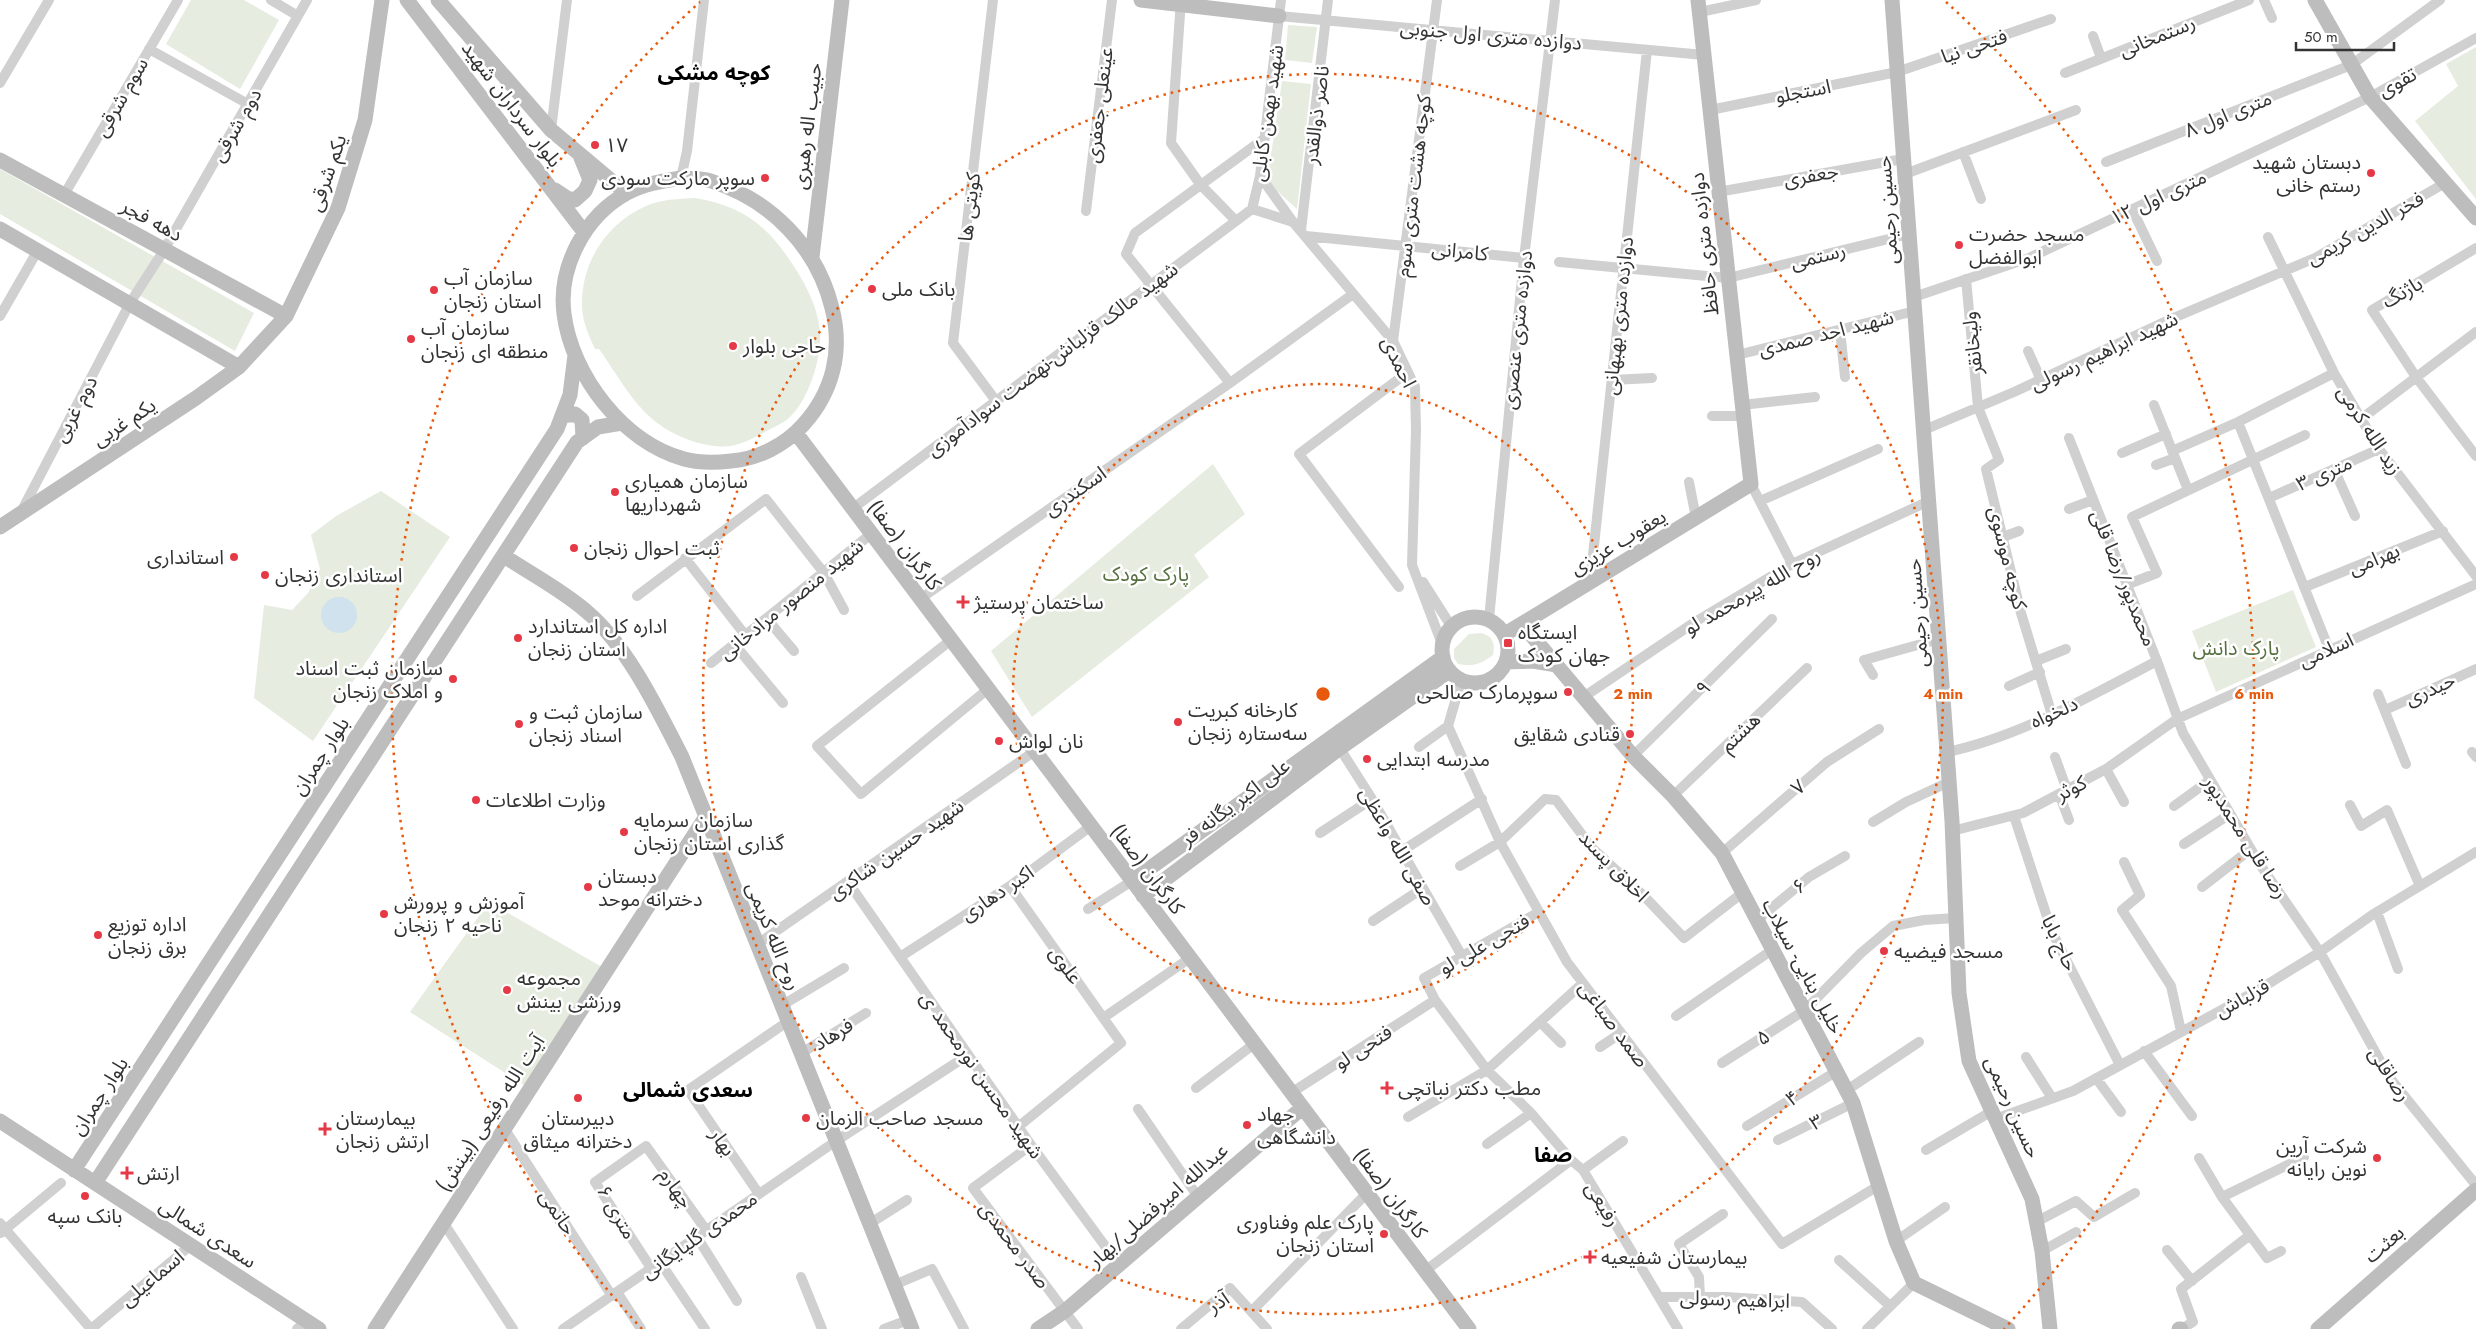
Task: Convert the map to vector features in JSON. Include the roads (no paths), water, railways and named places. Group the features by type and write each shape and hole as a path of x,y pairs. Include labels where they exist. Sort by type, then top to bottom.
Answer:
{"street":[{"path":"0,84 49,0"},
{"name":"سوم شرقی","path":"64,195 178,0"},
{"path":"270,0 298,16"},
{"name":"دوم شرقی","path":"130,303 164,250 307,0"},
{"name":"یکم شرقی","path":"262,341 286,316 338,208 362,129 382,0"},
{"name":"بلوار سرداران شهید","path":"407,0 584,232"},
{"name":"بلوار سرداران شهید","path":"438,0 551,130 626,193"},
{"path":"551,130 567,0"},
{"path":"681,178 687,151 704,0"},
{"name":"حبیب اله رهبری","path":"812,257 842,0"},
{"name":"کویتی ها","path":"993,0 954,343 996,401"},
{"name":"عینعلی جعفری","path":"1086,211 1112,0"},
{"path":"1141,0 1181,2 1279,16"},
{"name":"شهید بهمن کابلی","path":"1252,209 1260,176 1281,0"},
{"name":"ناصر ذوالقدر","path":"1304,233 1328,0"},
{"name":"کوچه هشت متری سوم","path":"1393,341 1437,0"},
{"name":"دوازده متری عنصری","path":"1489,619 1524,258 1555,0"},
{"path":"1699,6 1756,0"},
{"name":"حسین رحیمی","path":"1892,0 1949,782 1958,993 1969,1061 2032,1199 2042,1251 2050,1329"},
{"name":"رستمخانی","path":"2064,73 2222,5 2249,0"},
{"path":"2264,0 2272,18"},
{"path":"2315,0 2370,97 2476,218"},
{"name":"۸ متری اول","path":"2106,162 2351,65 2428,4 2440,0"},
{"path":"1181,2 1171,142 1200,184 1236,221"},
{"name":"دوازده متری حافظ","path":"1699,6 1751,484"},
{"name":"دوازده متری اول جنوبی","path":"1279,16 1704,55"},
{"name":"فتحی نیا","path":"1897,72 2051,20"},
{"path":"2093,36 2101,58"},
{"name":"تقوی","path":"2370,97 2476,38"},
{"path":"149,49 248,104"},
{"name":"دوازده متری بهبهانی","path":"1590,583 1647,50"},
{"name":"استجلو","path":"1710,110 1897,72"},
{"name":"۱۲ متری اول","path":"1914,304 1966,279 2029,258 2370,97"},
{"path":"1905,174 2076,110"},
{"path":"1230,382 1126,254 1129,243 1135,233 1265,138"},
{"path":"1963,152 1981,199"},
{"path":"548,184 567,198 575,200 585,191 590,180 578,153"},
{"name":"جعفری","path":"1718,192 1903,158"},
{"name":"دهه فجر","path":"0,160 286,316"},
{"name":"احمدی","path":"1260,176 1293,222 1393,341 1415,387 1416,430 1412,565 1445,657"},
{"path":"681,178 710,180 750,197 785,223 812,257 830,296 837,326 837,355 830,384 816,411 796,433 771,450 743,460 713,463 684,459 656,448 622,423 595,392 575,355 564,314 564,286 571,258 584,232 603,210 626,193 653,182 681,178"},
{"name":"فخر الدین کریمی","path":"2284,271 2315,258 2445,183"},
{"path":"1252,209 1293,222"},
{"name":"شهید مالک قزلباش-نهضت سوادآموزی","path":"852,509 1252,209"},
{"path":"2132,210 2157,262"},
{"path":"0,228 239,366"},
{"name":"کامرانی","path":"1304,233 1405,246 1524,258"},
{"name":"رستمی","path":"1728,278 1909,234"},
{"name":"زید الله کرمی","path":"2268,237 2334,373 2378,449 2476,576"},
{"name":"باژنگ","path":"2416,377 2372,310 2476,248"},
{"path":"0,316 38,250"},
{"path":"1559,262 1728,278"},
{"name":"شهید ابراهیم رسولی","path":"1924,430 2041,380 2171,319 2284,271"},
{"name":"ولیخانقر","path":"1966,279 1978,407"},
{"name":"اسکندری","path":"920,599 1353,294"},
{"name":"دوم غربی","path":"20,514 130,303"},
{"name":"شهید احد صمدی","path":"1737,355 1840,330 1914,304"},
{"path":"1840,330 1845,377"},
{"path":"2361,419 2416,377 2475,336"},
{"name":"یکم غربی","path":"0,527 196,398 239,366 262,341"},
{"path":"2028,351 2041,380"},
{"name":"بلوار چمران","path":"74,1170 557,429 570,395 575,355"},
{"path":"1399,587 1299,454 1408,372"},
{"path":"2156,465 2174,454 2334,373"},
{"path":"2416,377 2476,456"},
{"path":"1612,380 1652,378"},
{"path":"1712,416 1815,397"},
{"path":"2154,405 2188,490"},
{"name":"کوچه موسوی","path":"1978,407 1999,460 1986,469 2052,715"},
{"path":"562,416 575,414 582,420 583,438"},
{"path":"2238,422 2329,648"},
{"path":"95,1183 577,442 598,427 622,423"},
{"name":"کارگران (صفا)","path":"796,433 1469,1329"},
{"path":"2122,453 2166,434"},
{"path":"2126,585 2156,573 2132,517 2305,435"},
{"name":"محمدپور/رضا قلی","path":"2069,438 2157,661 2177,718"},
{"path":"1760,501 1878,448"},
{"name":"۳ متری","path":"2269,498 2378,449"},
{"path":"2334,468 2355,516"},
{"path":"1689,482 1696,518"},
{"path":"1751,484 1792,564"},
{"name":"یعقوب عزیزی","path":"1505,634 1751,484"},
{"path":"637,596 685,558 766,499 824,573 844,610"},
{"path":"2069,509 2093,500"},
{"name":"روح الله پیرمحمد لو","path":"1585,696 1695,622 1792,564 1929,501"},
{"path":"2003,537 2019,531"},
{"name":"بهرامی","path":"2305,587 2443,531"},
{"name":"شهید منصور مرادخانی","path":"711,663 871,534"},
{"name":"روح الله کریمی","path":"504,556 586,611 606,632 641,678 663,719 682,757 910,1324"},
{"path":"685,558 746,636"},
{"path":"1412,565 1452,626 1445,657 1461,681 1448,726 1419,747"},
{"name":"اسلامی","path":"2177,718 2329,648 2476,584"},
{"path":"1452,626 1469,617 1489,619 1498,625 1505,634 1508,643 1506,662 1501,672 1492,679 1482,683 1461,681"},
{"path":"766,619 794,651"},
{"name":"۹","path":"1633,756 1772,620"},
{"name":"خلیل بنایی- سیلاب","path":"1522,624 1585,696 1633,756 1673,796 1722,853 1850,1097 1896,1241 1914,1282"},
{"path":"1872,675 1864,660 1939,638"},
{"path":"951,640 817,746 861,794 988,689"},
{"path":"734,645 783,703"},
{"path":"2036,661 2066,649"},
{"name":"علی اکبر یگانه فر","path":"1143,896 1445,657"},
{"path":"1506,662 1533,661 1557,665"},
{"name":"دلخواه","path":"1947,752 1966,748 2052,715 2157,661"},
{"name":"هشتم","path":"1673,796 1807,668"},
{"name":"حیدری","path":"2384,710 2476,669"},
{"path":"2009,686 2040,672"},
{"path":"2378,694 2406,764"},
{"name":"کوثر","path":"1952,831 2023,813 2106,769 2177,718"},
{"name":"رضا قلی محمدپور","path":"2177,718 2183,733 2251,849 2320,952"},
{"name":"صمد صباغی","path":"1448,726 1500,842 1567,962 1782,1244 1878,1186"},
{"name":"۷","path":"1722,853 1828,762 1879,729"},
{"name":"علی اکبر یگانه فر","path":"1132,881 1336,742"},
{"name":"صفی الله واعظی","path":"1336,742 1372,799 1462,956"},
{"name":"شهید حسین شاکری","path":"756,945 1035,751"},
{"path":"2055,757 2069,820"},
{"path":"2106,769 2124,802"},
{"path":"2174,806 2210,780"},
{"path":"1873,822 1906,802 1949,782"},
{"path":"326,784 346,796"},
{"path":"1320,832 1372,799"},
{"path":"1402,851 1482,799"},
{"name":"اخلاق پسند","path":"1460,866 1500,842 1545,799 1556,800 1592,848 1644,896 1684,938 1742,894"},
{"path":"2350,805 2361,826 2387,810 2420,886"},
{"path":"2184,844 2230,814"},
{"name":"حاج بابا","path":"2014,816 2052,932 2120,1065"},
{"name":"آیت الله رفیعی (بینش)","path":"375,1329 705,818"},
{"name":"اکبر دهاری","path":"900,958 1010,886 1091,826"},
{"path":"2202,887 2251,849"},
{"name":"قزلباش","path":"1926,1150 1994,1115 2074,1091 2260,989 2320,952 2377,912 2476,852"},
{"name":"۶","path":"1756,921 1809,877 1844,856"},
{"path":"2124,862 2140,895 2122,910 2171,986 2181,1031"},
{"path":"1088,910 1132,881"},
{"name":"شهید محسن نورمحمد ی","path":"848,882 1018,1127 1119,1265"},
{"name":"علوی","path":"1010,886 1121,1043 1018,1127"},
{"path":"1373,921 1423,888"},
{"name":"فتحی علی لو","path":"1435,1000 1424,978 1539,912"},
{"path":"2377,912 2398,969"},
{"name":"۵","path":"1722,1063 1805,1010 1861,953 1894,926 1924,920 1956,918"},
{"path":"1676,1016 1772,950"},
{"name":"رضاقلی","path":"2320,952 2389,1077 2476,1185"},
{"path":"1103,1018 1190,958"},
{"path":"781,1006 844,968"},
{"path":"1408,1117 1487,1070 1583,983"},
{"name":"رفیعی","path":"1435,1000 1487,1070 1531,1113 1571,1160 1583,1170 1678,1329"},
{"name":"فتحی لو","path":"1292,1093 1435,1000"},
{"name":"فرهاد","path":"800,1054 866,1013"},
{"name":"بهار","path":"759,1194 688,1090 787,1022"},
{"path":"1540,1022 1561,1043"},
{"path":"1600,1047 1621,1033"},
{"name":"۳","path":"1778,1140 1850,1097 1919,1042"},
{"path":"1196,1088 1254,1044"},
{"path":"2144,1052 2192,1116"},
{"name":"محمدی گلپایگانی","path":"563,1329 836,1141 968,1055"},
{"path":"2026,1057 2052,1098"},
{"name":"۴","path":"1747,1126 1837,1071"},
{"path":"2096,1078 2122,1112"},
{"name":"عبدالله امیرفضلی/بهار","path":"1038,1329 1065,1311 1302,1108"},
{"path":"1138,1109 1198,1197"},
{"path":"1487,1144 1531,1113"},
{"name":"سعدی شمالی","path":"0,1121 191,1245 308,1326"},
{"path":"103,1126 103,1136 106,1140 110,1143 120,1144"},
{"name":"حاتمی","path":"504,1128 615,1294 641,1329"},
{"path":"1583,1170 1623,1141"},
{"name":"صدر محمدی","path":"1031,1145 973,1188 1065,1311"},
{"name":"چهارم","path":"646,1146 706,1230"},
{"name":"۶ متری","path":"646,1146 595,1182 656,1265"},
{"path":"2222,1197 2304,1156"},
{"path":"2199,1158 2222,1197 2268,1258 2280,1251"},
{"path":"1425,1271 1571,1160"},
{"path":"61,1183 2,1229 91,1329"},
{"name":"بعثت","path":"2318,1329 2476,1190"},
{"path":"1267,1329 1252,1311 1366,1193"},
{"path":"2036,1222 2076,1201 2094,1217 2136,1193"},
{"path":"869,1224 907,1200"},
{"path":"1896,1241 1945,1207"},
{"path":"1700,1297 1699,1277 1679,1244 1723,1214"},
{"path":"443,1222 514,1329"},
{"path":"2042,1251 2076,1232"},
{"path":"2180,1329 2192,1322 2181,1289 2250,1235"},
{"path":"697,1237 737,1301"},
{"name":"اسماعیلی","path":"91,1329 191,1245"},
{"path":"2167,1250 2192,1281"},
{"path":"1839,1260 1890,1306"},
{"path":"656,1265 705,1329"},
{"path":"894,1285 932,1269 964,1329"},
{"path":"801,1277 822,1329"},
{"path":"1867,1329 1914,1282 2008,1329"},
{"name":"آذر","path":"1181,1329 1230,1288 1252,1311"},
{"name":"ابراهیم رسولی","path":"1659,1297 1802,1302 1832,1329"},
{"path":"1065,1311 1078,1329"},
{"path":"884,1329 910,1324"}],"water":[{"path":"339,597 346,598 352,602 356,608 356,622 352,628 346,632 339,633 332,632 326,628 322,622 321,615 322,608 326,602 332,598"}],"place":[{"name":"۱۷","path":"595,145"},
{"name":"دبستان شهید رستم خانی","path":"2371,173"},
{"name":"سوپر مارکت سودی","path":"765,178"},
{"name":"مسجد حضرت ابوالفضل","path":"1959,245"},
{"name":"بانک ملی","path":"872,289"},
{"name":"سازمان آب استان زنجان","path":"434,290"},
{"name":"سازمان آب منطقه ای زنجان","path":"411,339"},
{"name":"حاجی بلوار","path":"733,346"},
{"name":"سازمان همیاری شهرداریها","path":"615,492"},
{"name":"ثبت احوال زنجان","path":"574,548"},
{"name":"استانداری","path":"234,557"},
{"name":"استانداری زنجان","path":"265,575"},
{"name":"ساختمان پرستیژ","path":"963,602"},
{"name":"اداره کل استاندارد استان زنجان","path":"518,638"},
{"name":"ایستگاه جهان کودک","path":"1508,643"},
{"name":"سازمان ثبت اسناد و املاک زنجان","path":"453,679"},
{"name":"سوپرمارک صالحی","path":"1568,692"},
{"name":"کارخانه کبریت سه‌ستاره زنجان","path":"1178,722"},
{"name":"سازمان ثبت و اسناد زنجان","path":"519,724"},
{"name":"قنادی شقایق","path":"1630,734"},
{"name":"نان لواش","path":"999,741"},
{"name":"مدرسه ابتدایی","path":"1367,759"},
{"name":"وزارت اطلاعات","path":"476,800"},
{"name":"سازمان سرمایه گذاری استان زنجان","path":"624,832"},
{"name":"دبستان دخترانه موحد","path":"588,887"},
{"name":"آموزش و پرورش ناحیه ۲ زنجان","path":"384,914"},
{"name":"اداره توزیع برق زنجان","path":"98,935"},
{"name":"مسجد فیضیه","path":"1884,951"},
{"name":"مجموعه ورزشی بینش","path":"507,990"},
{"name":"مطب دکتر نباتچی","path":"1387,1088"},
{"name":"دبیرستان دخترانه میثاق","path":"578,1098"},
{"name":"مسجد صاحب الزمان","path":"806,1118"},
{"name":"جهاد دانشگاهی","path":"1247,1125"},
{"name":"بیمارستان ارتش زنجان","path":"325,1129"},
{"name":"شرکت آرین نوین رایانه","path":"2377,1158"},
{"name":"ارتش","path":"127,1173"},
{"name":"بانک سپه","path":"85,1196"},
{"name":"پارک علم وفناوری استان زنجان","path":"1384,1234"},
{"name":"بیمارستان شفیعیه","path":"1590,1257"}],"district":[{"name":"کوچه مشکی","path":"714,73"},
{"name":"سعدی شمالی","path":"688,1090"},
{"name":"صفا","path":"1553,1155"}],"park label":[{"name":"پارک کودک","path":"1146,574"},
{"name":"پارک دانش","path":"2236,648"}]}
